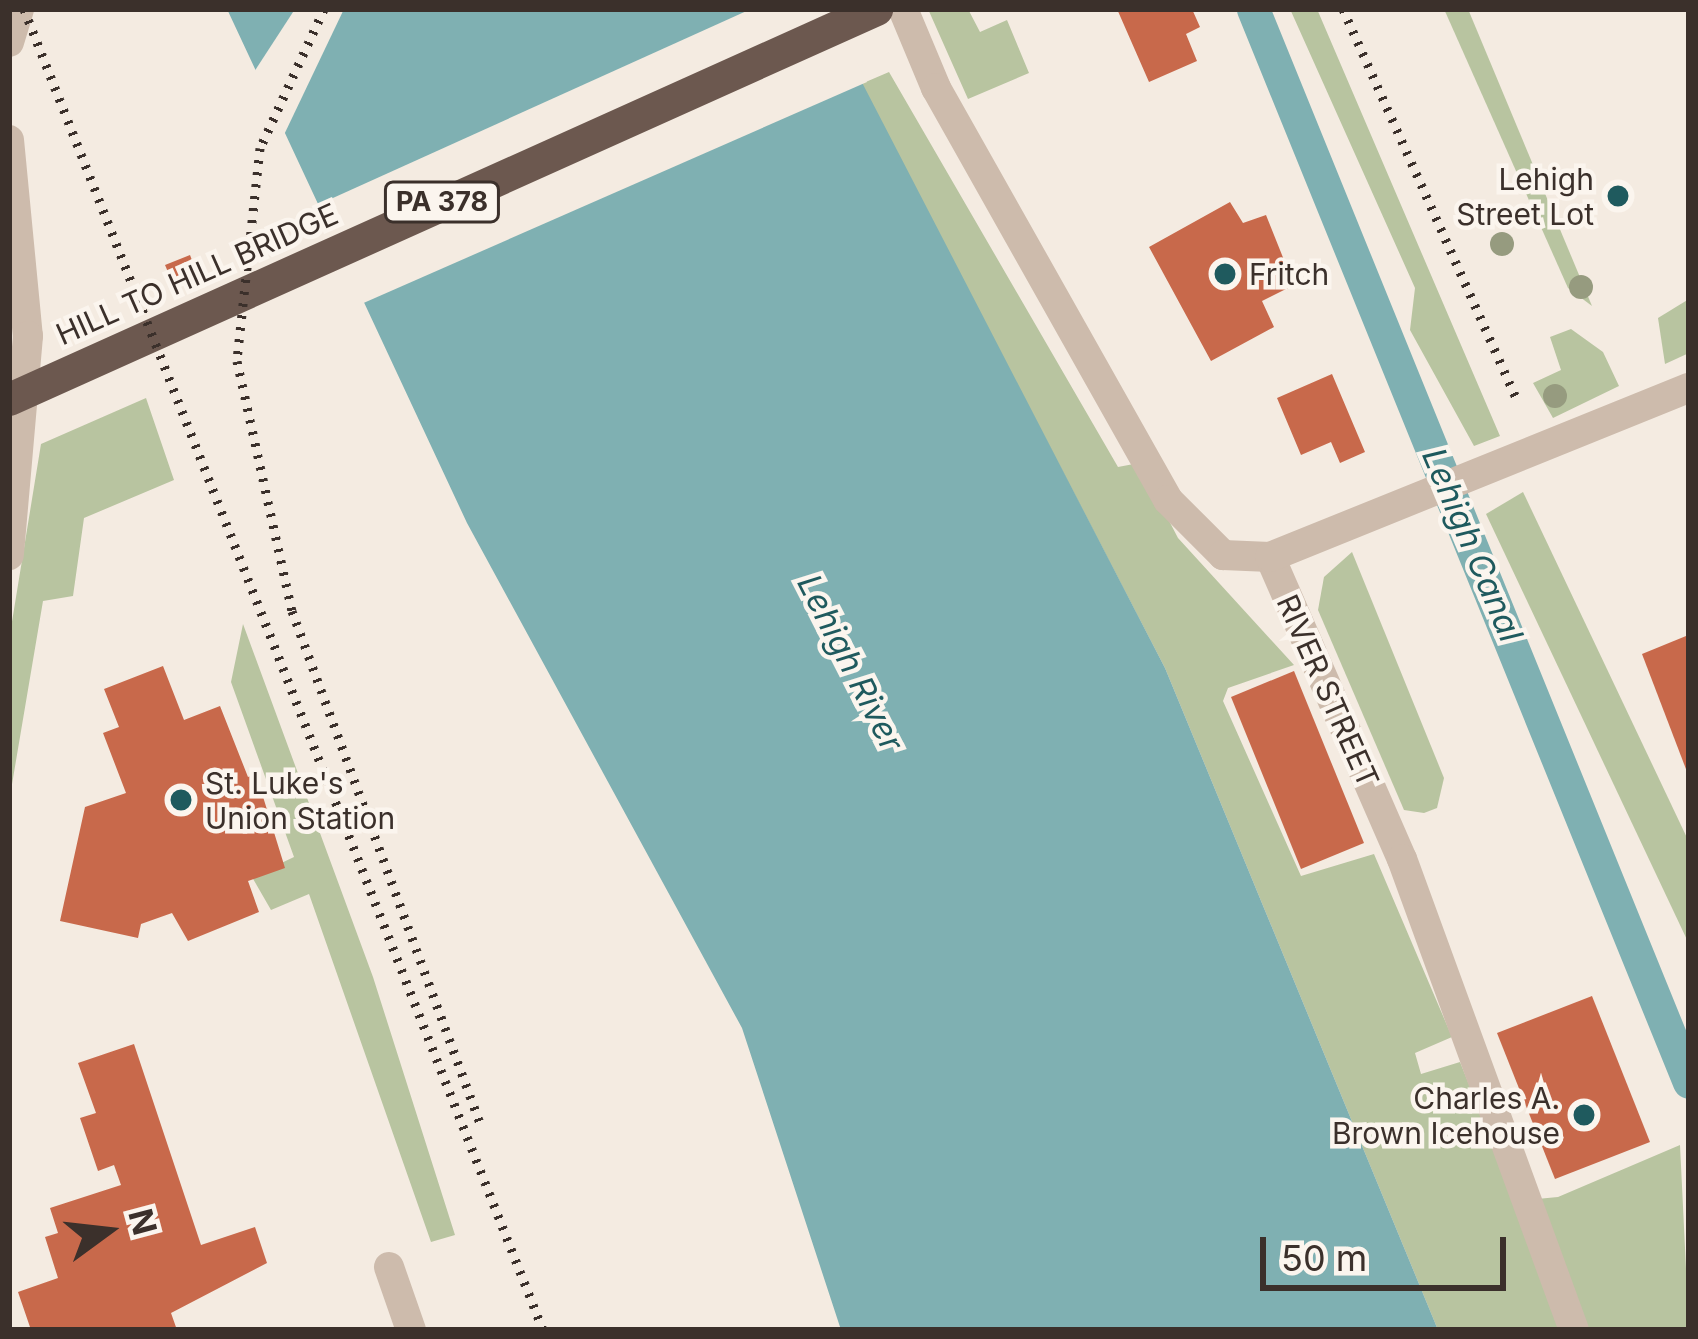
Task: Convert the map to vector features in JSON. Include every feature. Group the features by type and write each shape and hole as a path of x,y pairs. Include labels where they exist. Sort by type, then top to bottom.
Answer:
{"highway":[{"name":"HILL TO HILL BRIDGE","path":"9,399 876,9"}],"street":[{"path":"9,41 19,9"},
{"name":"RIVER STREET","path":"903,9 936,88 1168,500 1223,555 1270,557 1402,860 1574,1330"},
{"path":"9,140 28,336 9,555"},
{"path":"1270,557 1689,388"},
{"path":"389,1268 411,1330"}],"green space":[{"path":"928,9 968,9 980,32 1007,20 1029,73 968,99"},
{"path":"1290,9 1317,9 1500,436 1474,446 1410,330 1415,288"},
{"path":"1444,9 1468,9 1592,306 1568,288"},
{"path":"889,72 1118,467 1139,463 1178,538 1294,665 1228,688 1223,701 1301,876 1374,854 1452,1037 1415,1053 1421,1074 1460,1062 1516,1201 1558,1197 1680,1145 1689,1330 1438,1330 1165,668 861,84"},
{"path":"1689,299 1689,353 1665,364 1658,318"},
{"path":"1571,329 1603,352 1619,386 1553,418 1533,383 1561,370 1550,337"},
{"path":"146,398 174,480 84,518 73,596 43,601 9,802 9,640 41,444"},
{"path":"1523,492 1689,842 1689,944 1486,514"},
{"path":"1352,552 1444,778 1437,808 1424,813 1404,810 1318,610 1324,577"},
{"path":"243,624 373,977 455,1235 431,1242 309,894 271,910 252,877 294,857 231,682"}],"water":[{"name":"Lehigh River","path":"227,9 824,9 1165,668 1438,1330 841,1330 742,1028 467,523"}],"pier":[{"path":"295,9 344,9 282,139 252,75"},
{"path":"751,9 831,9 867,82 359,305 313,207"}],"building":[{"path":"1117,9 1192,9 1200,27 1186,34 1197,61 1149,82"},
{"name":"Fritch","path":"1230,202 1243,223 1266,215 1294,285 1262,301 1274,327 1211,361 1149,247"},
{"path":"190,255 198,276 174,286 165,265"},
{"path":"1332,374 1365,452 1340,463 1331,442 1301,455 1277,398"},
{"path":"1686,636 1689,642 1689,777 1642,654"},
{"name":"St. Luke's Union Station","path":"163,666 184,720 220,706 248,777 256,774 285,868 248,881 259,912 188,941 172,913 141,924 138,938 60,921 85,807 126,793 103,733 119,727 104,689"},
{"path":"1294,671 1364,843 1301,869 1231,697"},
{"name":"Charles A. Brown Icehouse","path":"1592,996 1650,1142 1555,1179 1497,1033"},
{"path":"134,1044 201,1245 255,1227 267,1263 171,1313 177,1330 31,1330 18,1292 58,1278 45,1237 58,1233 50,1208 121,1185 114,1165 98,1171 80,1118 96,1113 78,1063"}],"waterway":[{"name":"Lehigh Canal","path":"1253,9 1689,1082"}],"railway":[{"path":"24,9 543,1330"},
{"path":"324,9 260,148 237,361 292,611 480,1123"},
{"path":"1343,9 1517,399"}],"place":[{"name":"Lehigh Street Lot","path":"1618,196"},
{"name":"Fritch","path":"1225,274"},
{"name":"St. Luke's Union Station","path":"181,800"},
{"name":"Charles A. Brown Icehouse","path":"1584,1115"}]}
